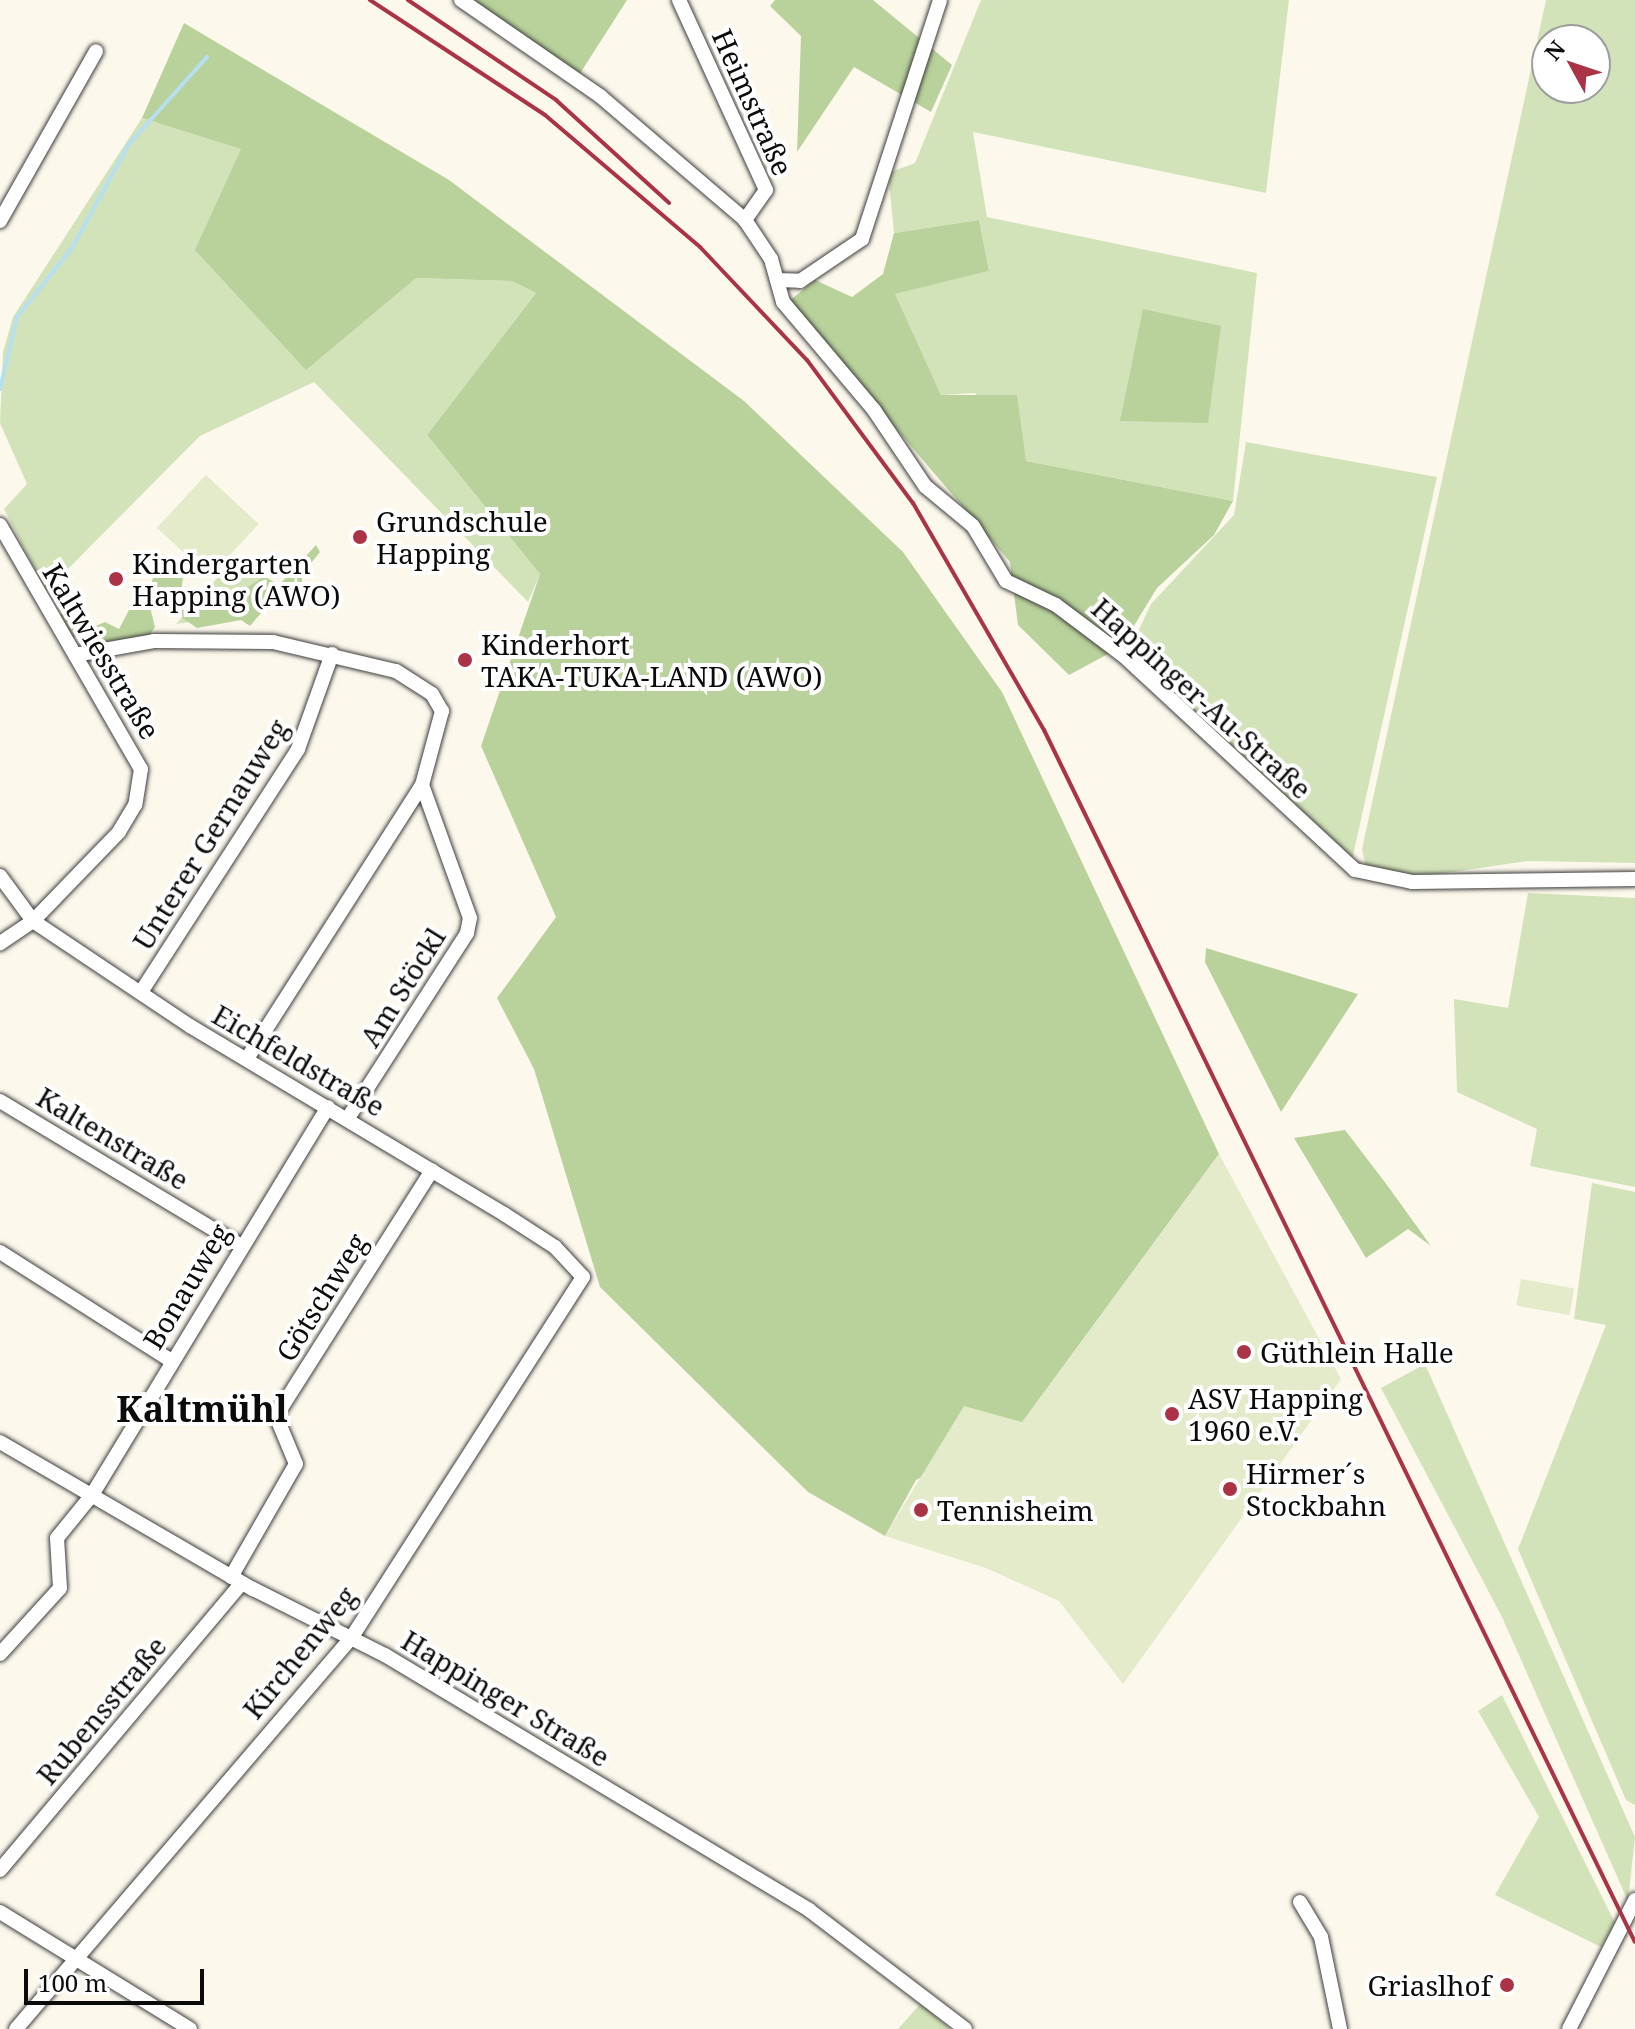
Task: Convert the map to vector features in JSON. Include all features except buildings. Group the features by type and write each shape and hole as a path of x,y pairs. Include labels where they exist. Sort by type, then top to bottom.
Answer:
{"street":[{"name":"Happinger-Au-Straße","path":"461,0 600,96 745,220 777,280 783,302 874,410 925,486 973,526 1006,581 1056,605 1124,656 1355,870 1412,882 1635,879"},
{"name":"Heimstraße","path":"679,0 766,190 745,220"},
{"path":"777,280 800,281 862,239 940,0"},
{"path":"0,221 96,51"},
{"name":"Kaltwiesstraße","path":"0,525 141,769 135,805 119,832 33,921 0,943"},
{"path":"75,655 214,638 332,654 396,671 432,694 443,730 422,785 247,1059"},
{"name":"Unterer Gernauweg","path":"141,992 298,749 332,654"},
{"name":"Am Stöckl","path":"348,1118 467,933 470,918 422,785"},
{"name":"Eichfeldstraße","path":"0,876 33,921 247,1059 555,1247 583,1277"},
{"name":"Kaltenstraße","path":"0,1101 240,1245"},
{"name":"Bonauweg","path":"0,1654 60,1588 57,1538 92,1495 240,1245 328,1107"},
{"name":"Götschweg","path":"237,1580 296,1464 276,1416 432,1170"},
{"path":"0,1252 172,1361"},
{"name":"Kirchenweg","path":"16,2029 352,1637 583,1277"},
{"path":"0,1464 5,1446"},
{"name":"Happinger Straße","path":"5,1446 237,1580 352,1637 809,1910 965,2029"},
{"name":"Rubensstraße","path":"0,1870 237,1580"},
{"path":"1569,2029 1635,1900"},
{"path":"1300,1902 1321,1937 1340,2029"},
{"path":"0,1912 190,2029"}],"green space":[{"path":"469,0 627,0 579,75"},
{"path":"775,0 873,0 952,65 931,112 854,67 797,152 801,36 770,6"},
{"path":"981,0 1289,0 1266,193 973,132 987,217 1257,273 1233,501 1026,461 975,393 941,395 894,294 989,271 979,220 894,233 888,173 915,163"},
{"path":"1546,0 1635,0 1635,863 1528,861 1418,877 1366,868 1362,849 1531,69 1531,104 1611,104 1611,24 1541,24"},
{"path":"184,23 449,180 744,401 903,552 1002,692 1219,1154 1022,1423 916,1480 885,1536 808,1492 600,1287 534,1069 497,998 556,917 481,746 540,574 427,435 536,293 512,281 416,278 306,370 195,250 241,149 142,118"},
{"path":"142,118 242,149 305,369 415,278 512,281 536,293 427,435 540,574 528,602 314,382 200,436 46,591 4,509 27,484 0,423 3,352 13,317"},
{"path":"979,220 989,271 895,294 941,395 1017,395 1026,461 1233,501 1214,535 1157,588 1121,647 1069,675 1018,625 1010,562 788,302 815,280 852,297 883,274 894,233"},
{"path":"1143,309 1221,326 1208,423 1120,421"},
{"path":"1246,442 1437,477 1352,860 1128,653 1151,604 1234,515"},
{"path":"206,475 259,524 210,577 157,528"},
{"path":"316,545 320,552 302,574 302,595 281,590 250,626 241,620 197,628 161,603 150,607 155,627 147,639 90,643 85,635 70,638 58,617 69,609 93,627 105,622 119,629 129,610 144,605 153,578 183,577 181,592 195,594 201,608 227,602 264,576 279,585"},
{"path":"238,555 270,587 245,615 176,624"},
{"path":"1528,893 1635,898 1635,1187 1530,1166 1537,1129 1457,1092 1454,999 1508,1008"},
{"path":"1206,948 1358,994 1281,1112 1205,962"},
{"path":"1345,1130 1431,1246 1408,1229 1366,1258 1294,1138"},
{"name":"ASV Happing 1960 e.V.","path":"1219,1154 1341,1379 1123,1684 1059,1601 986,1568 885,1536 964,1406 1022,1422"},
{"path":"1592,1183 1635,1192 1635,1805 1626,1800 1518,1549 1606,1325 1574,1319"},
{"path":"1521,1279 1574,1288 1569,1315 1516,1306"},
{"path":"1425,1364 1635,1837 1628,1901 1502,1617 1381,1388"},
{"path":"1502,1695 1615,1923 1601,1947 1495,1895 1539,1817 1478,1711"},
{"path":"921,2003 950,2029 898,2029"}],"waterway":[{"path":"0,389 17,317 72,248 129,144 207,57"}],"railway":[{"path":"370,0 545,115 700,247 807,360 913,503 1044,730 1635,1942"},
{"path":"408,0 556,100 669,203"}],"place":[{"name":"Grundschule Happing","path":"360,537"},
{"name":"Kindergarten Happing (AWO)","path":"116,579"},
{"name":"Kinderhort TAKA-TUKA-LAND (AWO)","path":"465,660"},
{"name":"Güthlein Halle","path":"1244,1352"},
{"name":"ASV Happing 1960 e.V.","path":"1172,1414"},
{"name":"Hirmer´s Stockbahn","path":"1230,1489"},
{"name":"Tennisheim","path":"921,1510"},
{"name":"Griaslhof","path":"1507,1985"}],"district":[{"name":"Kaltmühl","path":"202,1409"}]}
